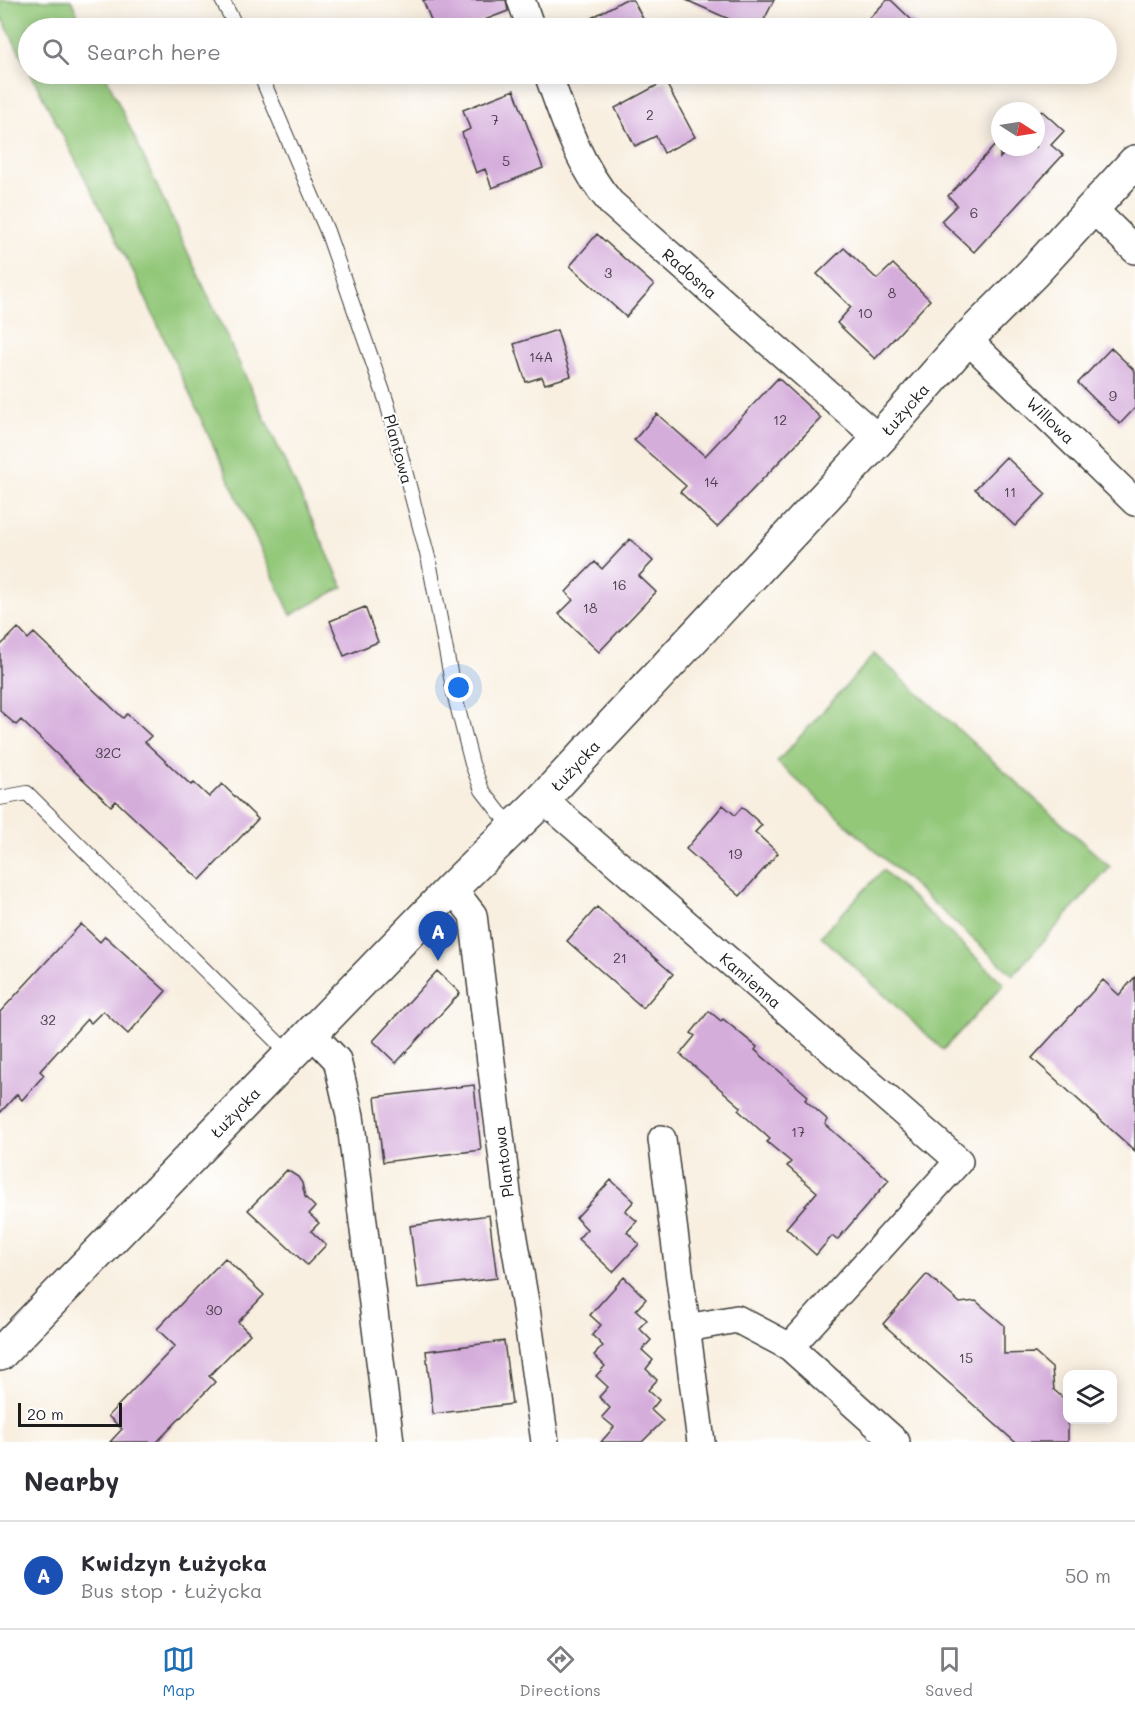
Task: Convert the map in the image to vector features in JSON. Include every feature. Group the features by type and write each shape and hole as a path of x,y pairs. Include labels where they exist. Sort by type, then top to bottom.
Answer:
{"street":[{"path":"520,0 527,18"},
{"name":"Radosna","path":"552,84 581,158 596,186 611,203 879,439"},
{"name":"Łużycka","path":"0,1354 452,888 543,799 879,439 967,339 1033,273 1135,162"},
{"path":"1092,208 1135,250"},
{"name":"Willowa","path":"967,339 1135,502"},
{"name":"Kamienna","path":"543,799 959,1161 790,1347"},
{"name":"Plantowa","path":"452,888 473,915 508,1200 545,1442"},
{"path":"302,1045 337,1060 350,1116 390,1442"},
{"path":"662,1139 701,1442"},
{"path":"687,1328 737,1319 790,1347 896,1442"}],"lane":[{"path":"222,0 232,18"},
{"name":"Plantowa","path":"264,84 327,231 387,403 429,561 454,693 472,764 482,790 499,812 515,827"},
{"path":"0,798 27,793 302,1045"}],"green space":[{"path":"0,0 71,0 79,18 18,18 18,49 0,14"},
{"path":"36,84 110,84 343,587 291,615 134,273"},
{"path":"875,654 1110,867 1013,975 777,762"},
{"path":"883,870 1004,984 943,1050 821,936"}],"building":[{"path":"423,0 506,0 508,11 490,18 430,18"},
{"path":"624,0 633,0 643,18 591,18"},
{"path":"686,0 774,0 765,18 726,18"},
{"path":"887,0 891,0 910,18 870,18"},
{"path":"659,84 667,84 695,137 664,153 656,136 635,146 615,108"},
{"path":"514,90 543,168 492,188 485,169 476,173 462,133 470,129 463,110"},
{"path":"1045,114 1064,131 1051,145 1063,155 974,252 941,221 957,205 948,196 991,150 991,156 1000,156 1000,158 1002,156 1045,156"},
{"path":"597,234 654,285 626,317 570,266"},
{"path":"844,248 877,279 893,264 930,300 875,359 837,323 851,307 817,274"},
{"path":"557,330 571,376 545,384 542,377 526,382 514,344"},
{"path":"1111,348 1135,371 1135,408 1120,424 1078,383"},
{"path":"778,378 821,418 717,527 680,492 686,486 634,440 657,414 705,456"},
{"path":"1006,457 1046,494 1015,526 975,489"},
{"path":"630,539 653,561 639,576 656,592 599,652 559,614 573,600 566,592 582,575 595,562 602,569"},
{"path":"365,607 378,642 344,656 330,621"},
{"path":"18,628 28,639 34,633 123,718 127,714 151,736 145,742 191,785 194,783 209,797 222,784 258,819 200,880 116,801 111,806 21,720 16,725 0,711 0,646"},
{"path":"723,805 735,815 742,807 762,825 755,832 778,853 740,896 686,849"},
{"path":"597,907 673,974 643,1008 567,941"},
{"path":"81,924 100,942 105,936 166,991 128,1034 103,1011 91,1023 87,1019 40,1071 44,1075 22,1100 17,1094 0,1113 0,1012"},
{"path":"437,971 460,993 396,1063 373,1041"},
{"path":"1135,977 1135,1151 1032,1058 1103,980 1119,995"},
{"path":"709,1011 721,1021 723,1019 757,1047 755,1050 808,1096 805,1100 828,1120 825,1124 889,1180 837,1240 832,1236 816,1255 786,1228 817,1192 787,1166 791,1162 767,1142 770,1139 738,1110 741,1107 680,1054 695,1036 691,1033"},
{"path":"474,1085 481,1150 383,1162 375,1097"},
{"path":"287,1170 298,1177 305,1197 315,1207 309,1214 319,1223 311,1231 326,1245 307,1265 248,1210"},
{"path":"611,1180 634,1201 625,1211 637,1221 627,1232 639,1244 613,1272 578,1239 587,1229 576,1218"},
{"path":"489,1215 497,1278 418,1288 410,1226"},
{"path":"225,1258 264,1295 238,1322 250,1334 209,1376 215,1382 157,1442 110,1442 122,1429 108,1416 175,1346 157,1329"},
{"path":"927,1274 960,1303 976,1301 1004,1325 1004,1354 1035,1353 1052,1368 1054,1390 1063,1398 1063,1424 1068,1424 1068,1442 1015,1442 883,1324"},
{"path":"624,1277 646,1299 636,1310 647,1320 639,1328 651,1340 642,1350 653,1360 646,1369 657,1380 648,1390 659,1400 651,1410 663,1421 642,1442 601,1442 614,1427 602,1417 610,1408 599,1397 608,1387 596,1376 605,1366 594,1355 603,1346 592,1335 601,1325 590,1315"},
{"path":"504,1341 512,1404 433,1414 426,1351"}],"place":[{"name":"Kwidzyn Łużycka","path":"438,961"}]}
